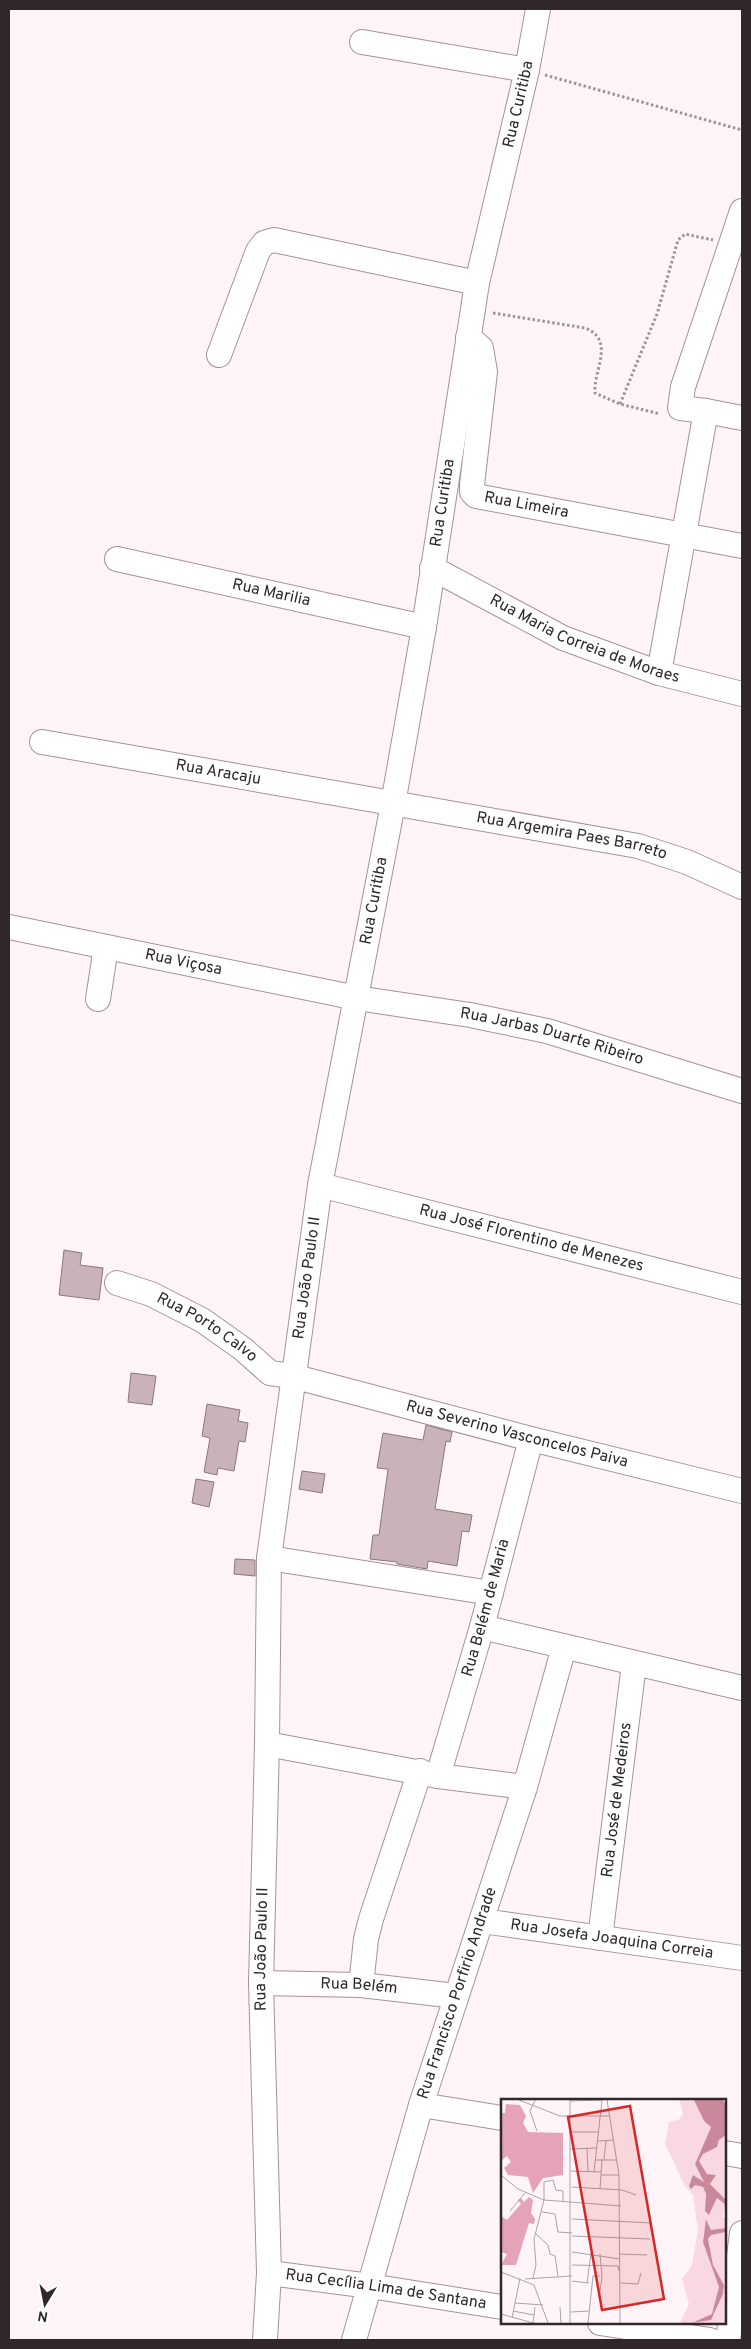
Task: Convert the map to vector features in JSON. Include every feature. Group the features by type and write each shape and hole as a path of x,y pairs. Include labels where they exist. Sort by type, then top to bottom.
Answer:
{"street":[{"name":"Rua Curitiba","path":"357,998 424,627 477,283 527,70 538,9"},
{"path":"362,42 527,70"},
{"path":"742,211 683,387 680,408 742,418"},
{"path":"219,355 258,251 264,243 274,240 477,283"},
{"name":"Rua Limeira","path":"468,337 482,348 485,372 472,492 476,496 742,546"},
{"path":"659,673 706,411"},
{"name":"Rua Marilia","path":"117,559 424,627"},
{"name":"Rua Maria Correia de Moraes","path":"432,568 563,638 659,673 742,694"},
{"name":"Rua Aracaju","path":"42,742 393,804"},
{"name":"Rua Argemira Paes Barreto","path":"393,804 638,846 687,862 742,887"},
{"name":"Rua Viçosa","path":"9,927 357,998"},
{"path":"98,999 106,947"},
{"name":"Rua Jarbas Duarte Ribeiro","path":"357,998 470,1015 547,1031 742,1090"},
{"name":"Rua João Paulo II","path":"265,2340 269,2273 261,1983 267,1744 269,1558 292,1376 320,1185 357,998"},
{"name":"Rua José Florentino de Menezes","path":"320,1185 742,1292"},
{"name":"Rua Porto Calvo","path":"118,1283 151,1294 202,1320 243,1349 270,1373 292,1376"},
{"name":"Rua Severino Vasconcelos Paiva","path":"292,1376 531,1439 742,1491"},
{"name":"Rua Belém de Maria","path":"361,1985 366,1939 371,1918 429,1773 482,1627 531,1439"},
{"path":"269,1558 491,1593"},
{"path":"482,1627 742,1688"},
{"name":"Rua Francisco Porfirio Andrade","path":"354,2340 421,2105 525,1786 564,1647"},
{"name":"Rua José de Medeiros","path":"600,1938 634,1664"},
{"path":"267,1744 429,1773 525,1786"},
{"name":"Rua Josefa Joaquina Correia","path":"482,1921 742,1958"},
{"name":"Rua Belém","path":"261,1983 361,1985 456,1996"},
{"path":"421,2105 501,2118"},
{"path":"726,2153 742,2156"},
{"path":"728,2340 742,2233"},
{"name":"Rua Cecília Lima de Santana","path":"269,2273 370,2286 501,2307"},
{"path":"606,2324 710,2340"}],"path":[{"path":"527,70 742,130"},
{"path":"620,404 656,314 678,240 685,234 730,244"},
{"path":"473,309 524,320 586,328 594,331 600,342 601,359 594,391 597,395 620,404 669,416 674,415 680,408"}],"building":[{"path":"64,1250 82,1253 80,1265 103,1268 99,1300 59,1295"},
{"path":"131,1373 156,1376 152,1405 128,1402"},
{"path":"207,1404 240,1410 238,1421 248,1423 245,1442 239,1441 234,1471 218,1468 217,1475 204,1472 210,1438 202,1436"},
{"path":"426,1425 452,1432 450,1442 446,1441 435,1509 472,1515 469,1532 462,1531 457,1566 428,1561 427,1569 397,1564 397,1562 370,1559 373,1535 379,1535 388,1469 377,1468 383,1433 423,1440"},
{"path":"302,1471 325,1474 322,1493 299,1489"},
{"path":"196,1479 214,1482 209,1507 192,1503"},
{"path":"235,1559 255,1560 255,1576 234,1574"}]}
